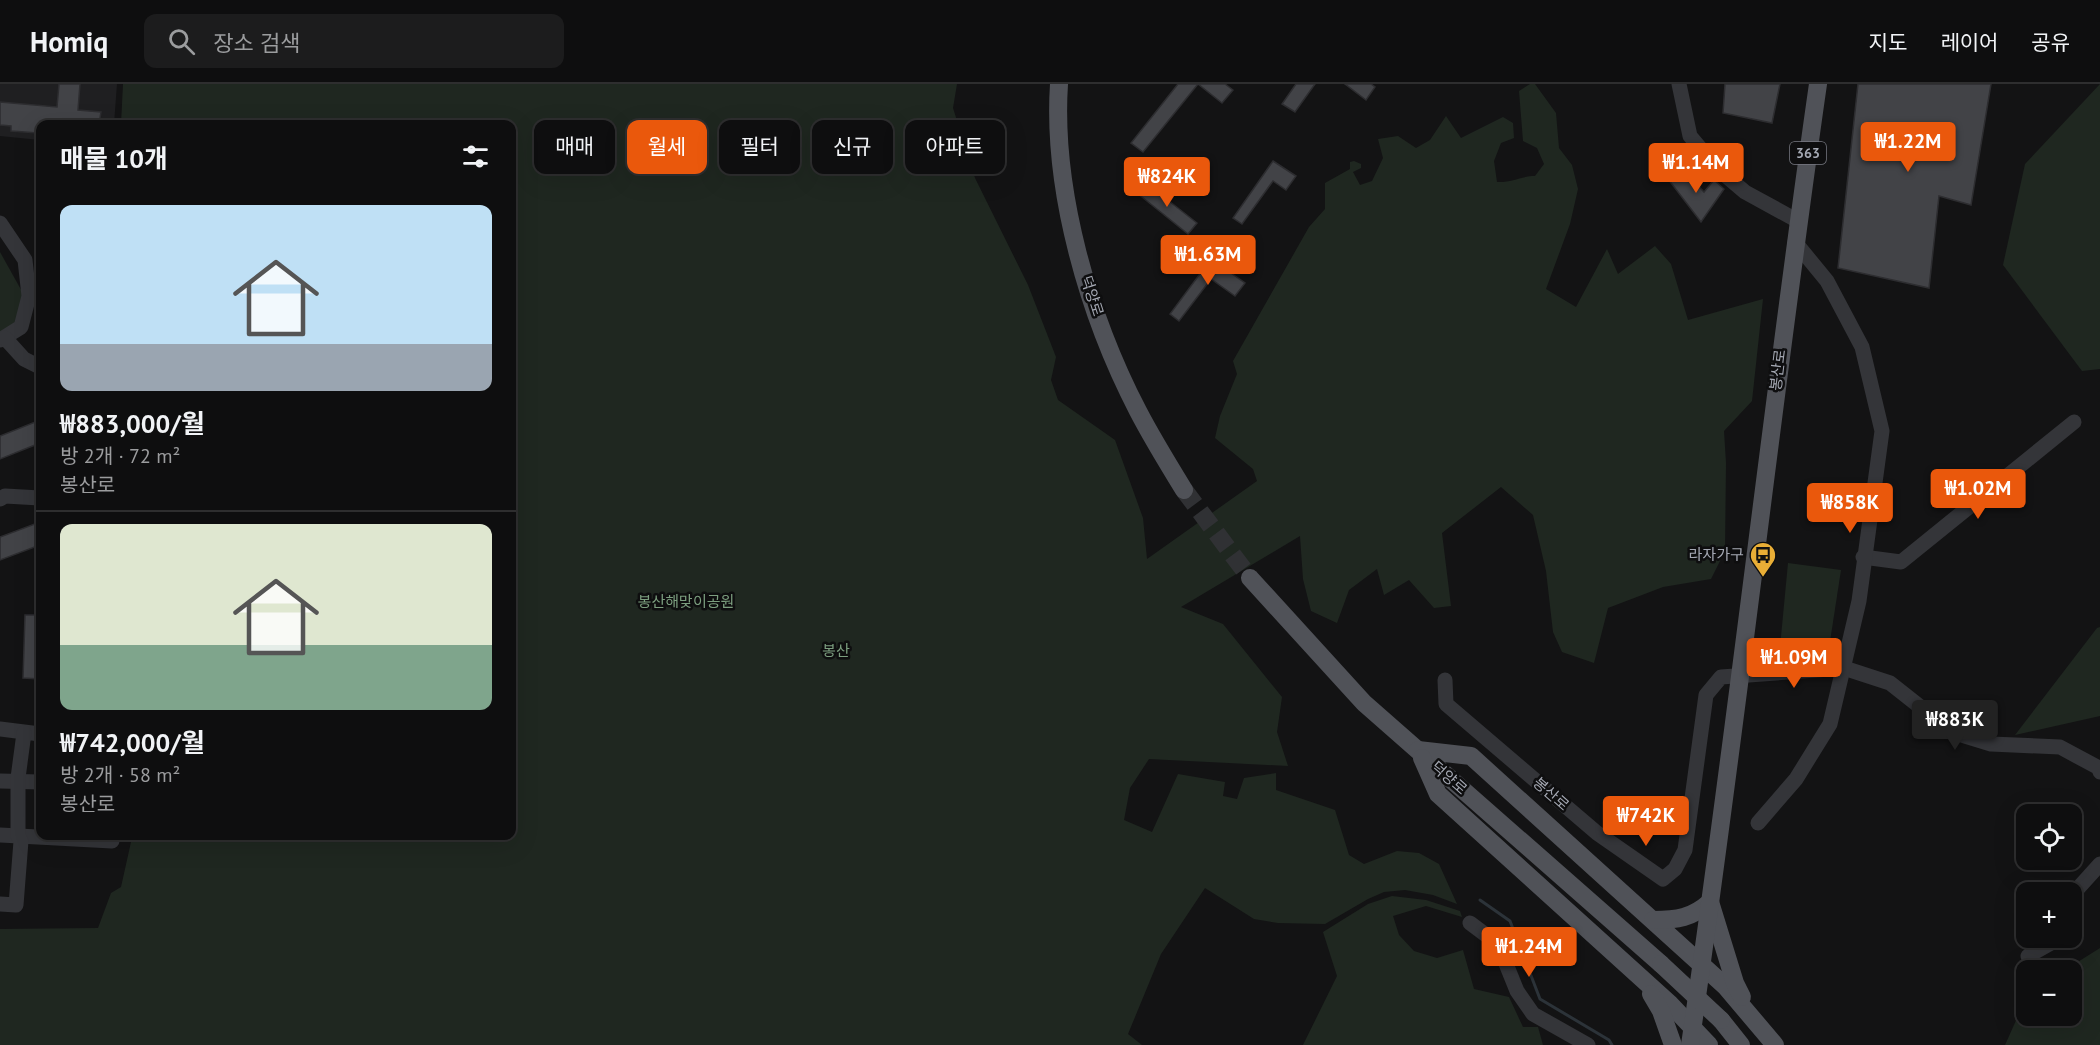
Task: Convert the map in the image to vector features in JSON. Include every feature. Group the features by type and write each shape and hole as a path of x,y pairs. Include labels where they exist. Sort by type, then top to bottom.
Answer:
{"main road":[{"name":"덕양로","path":"1059,84 1063,176 1079,256 1111,352 1138,410 1184,490"},
{"name":"363","path":"1798,221 1818,84"},
{"name":"봉산로","path":"1690,1045 1741,676 1798,221"},
{"name":"덕양로","path":"1250,578 1364,703 1661,964 1721,1020 1741,1045"},
{"path":"1418,750 1470,756 1701,963 1748,1010 1775,1045"},
{"path":"1418,750 1438,794 1640,978 1709,1045"},
{"path":"1653,920 1671,920 1698,913 1710,902 1735,983 1748,1010"},
{"path":"1640,978 1661,1011 1673,1045"}],"street":[{"path":"1679,84 1690,136 1718,169 1745,192 1798,221"},
{"path":"0,223 25,260 29,296 21,327 3,339 24,359 36,366"},
{"path":"1758,823 1796,779 1830,724 1859,601 1863,557 1882,431 1862,347 1827,281 1795,242"},
{"path":"1863,557 1901,562 2074,422"},
{"path":"0,499 5,496 36,498"},
{"name":"봉산로","path":"1445,680 1446,704 1597,833 1663,879 1675,869 1686,850 1706,695 1721,677 1844,668 1890,684 1952,732 1991,744 2060,747 2099,768 2100,772"},
{"path":"0,729 36,734"},
{"path":"0,904 16,905 21,841 18,836 18,781 24,733"},
{"path":"0,782 36,782"},
{"path":"0,835 36,837"},
{"path":"93,840 112,841"},
{"path":"2082,884 2100,864"},
{"path":"1470,923 1498,944 1517,991 1533,1014 1588,1045"},
{"path":"2028,956 2042,948"}],"shaded area":[{"path":"0,84 117,84 114,120 36,120 36,140 0,136"}],"green space":[{"name":"봉산","path":"123,84 957,84 953,108 957,120 905,120 905,174 974,174 1028,285 1056,357 1051,380 1058,400 1115,440 1143,518 1147,559 1257,481 1253,469 1215,438 1220,416 1237,374 1233,361 1309,227 1325,209 1325,183 1350,169 1350,162 1354,161 1361,164 1361,168 1353,172 1360,185 1372,181 1383,158 1378,139 1398,136 1416,148 1430,140 1446,116 1461,138 1503,117 1513,123 1514,138 1501,143 1494,161 1497,182 1535,176 1544,164 1537,148 1523,141 1519,91 1530,84 1535,84 1556,113 1559,148 1572,165 1578,189 1570,224 1546,289 1576,307 1607,249 1618,274 1655,246 1671,264 1688,320 1763,299 1752,401 1724,431 1725,551 1711,579 1663,587 1608,608 1594,663 1562,652 1553,632 1546,571 1533,515 1501,487 1442,533 1451,606 1434,608 1409,580 1384,595 1377,569 1349,590 1337,623 1311,611 1303,579 1300,536 1181,607 1223,624 1282,697 1277,732 1288,766 1149,759 1130,788 1124,820 1152,832 1178,774 1225,782 1223,796 1237,799 1244,778 1276,773 1276,790 1335,810 1349,855 1364,864 1397,851 1419,853 1439,864 1457,904 1433,895 1405,890 1384,892 1325,924 1278,923 1254,919 1205,888 1161,954 1128,1034 1142,1045 0,1045 0,929 98,928 111,893 121,887 131,842 150,840 516,840 516,120 121,120"},
{"path":"2100,84 2100,369 2082,371 2003,265 2025,164"},
{"path":"0,252 24,295 16,323 0,340"},
{"path":"1788,563 1841,570 1829,648 1780,647"},
{"path":"2100,627 2100,716 2015,735 2097,628"},
{"path":"1392,896 1426,900 1460,911 1462,917 1426,906 1393,916 1399,935 1414,951 1437,958 1463,950 1474,989 1509,997 1523,1027 1538,1027 1543,1045 1303,1045 1337,976 1323,932 1368,904"},
{"path":"2100,948 2100,1045 2005,1045 2016,1020 2016,1026 2082,1026 2081,960"}],"building":[{"path":"59,84 80,84 78,110 101,112 100,120 36,120 36,133 11,131 11,126 0,125 0,102 57,107"},
{"path":"1178,84 1198,84 1143,152 1131,143"},
{"path":"1198,84 1225,84 1233,90 1222,103"},
{"path":"1296,84 1315,84 1295,112 1282,104"},
{"path":"1345,84 1371,84 1375,87 1366,100"},
{"path":"1725,84 1780,84 1772,123 1723,113"},
{"path":"1858,84 1991,84 1971,205 1939,196 1929,288 1838,268"},
{"path":"1273,161 1296,176 1286,190 1273,181 1242,224 1233,218"},
{"path":"1683,169 1704,192 1714,180 1724,189 1701,222 1668,179"},
{"path":"1146,183 1197,223 1188,234 1137,193"},
{"path":"1211,259 1245,283 1235,296 1211,279 1179,321 1170,314"},
{"path":"36,422 36,445 0,459 0,436"},
{"path":"36,524 36,546 0,560 0,537"},
{"path":"25,615 36,615 36,679 23,678"}],"waterway":[{"path":"1480,900 1510,921 1540,999 1609,1040 1612,1045"}],"tunnel":[{"path":"1184,490 1250,578"}],"place":[{"name":"라자가구","path":"1763,578"}],"park label":[{"name":"봉산해맞이공원","path":"686,602"}]}
